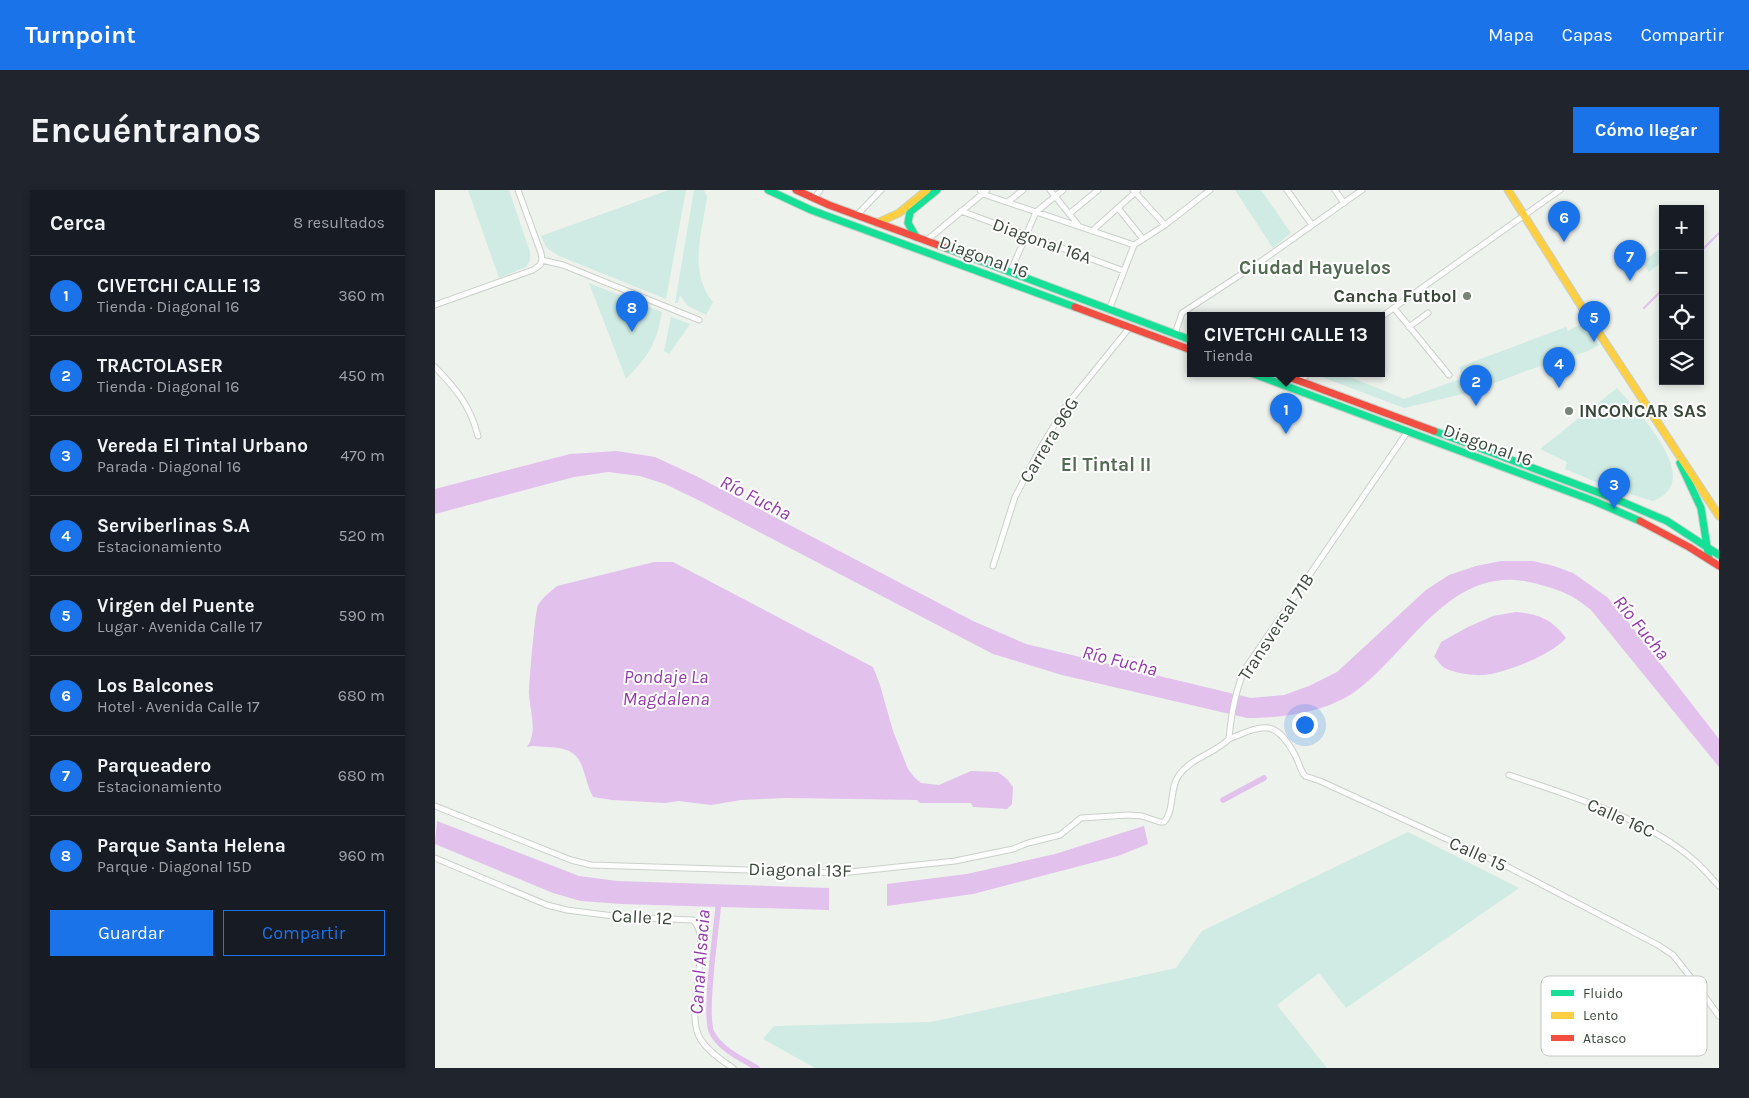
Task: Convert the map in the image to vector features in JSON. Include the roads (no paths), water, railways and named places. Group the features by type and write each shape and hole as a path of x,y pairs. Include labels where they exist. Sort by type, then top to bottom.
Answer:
{"main road":[{"name":"Diagonal 16","path":"768,190 811,210 1187,348"},
{"name":"Diagonal 16","path":"796,190 877,223 1187,338"},
{"path":"877,223 899,213 927,190"},
{"path":"916,237 908,223 910,212 937,190"},
{"path":"1508,190 1719,516"},
{"name":"Diagonal 16","path":"1262,377 1575,493 1627,515 1674,539 1719,566"},
{"name":"Diagonal 16","path":"1288,377 1613,498 1667,522 1719,555"},
{"path":"1669,441 1698,500 1703,518 1709,559"}],"street":[{"path":"435,305 525,274 537,267 542,260 541,253 518,190"},
{"path":"815,199 820,190"},
{"path":"857,215 881,190"},
{"path":"1008,202 1023,190"},
{"path":"1050,190 1080,227"},
{"path":"1010,273 1036,212 1063,190"},
{"path":"1069,214 1099,190"},
{"path":"1109,310 1135,245 1165,225 1209,190"},
{"path":"1287,190 1312,225"},
{"path":"1335,190 1343,203"},
{"path":"1175,334 1182,313 1260,262 1362,190"},
{"path":"1385,314 1560,190"},
{"path":"925,241 983,191 1036,212 1135,245"},
{"path":"1092,231 1136,191 1165,225"},
{"path":"1118,208 1143,239"},
{"name":"Diagonal 16A","path":"961,211 1124,271"},
{"path":"542,260 563,265 699,320"},
{"path":"1394,308 1449,375"},
{"path":"1409,327 1428,313"},
{"name":"Carrera 96G","path":"993,566 1015,496 1041,447 1066,406 1130,327"},
{"path":"435,367 466,403 474,419 478,436"},
{"path":"1299,381 1304,377"},
{"name":"Transversal 71B","path":"1229,739 1231,718 1239,682 1245,669 1408,431"},
{"name":"Calle 15","path":"1229,739 1257,728 1269,727 1278,731 1296,755 1305,776 1320,781 1511,868 1643,936 1673,955 1690,976"},
{"name":"Diagonal 13F","path":"435,806 571,860 591,865 840,873 955,861 1013,849 1028,843 1060,836 1081,818 1128,815 1142,816 1164,822 1179,775 1194,762 1210,754 1229,739"},
{"name":"Calle 16C","path":"1509,775 1584,801 1643,826 1695,861 1719,886"},
{"name":"Calle 12","path":"435,858 547,905 567,910 621,917 693,920 700,930 696,1029 701,1040 710,1051 733,1068"},
{"name":"Calle 15","path":"1707,1000 1719,1016"}],"water":[{"path":"617,451 655,457 696,476 973,621 1026,644 1251,698 1284,695 1309,686 1337,672 1426,590 1449,575 1476,566 1501,561 1533,561 1554,566 1573,573 1607,597 1618,609 1719,739 1719,767 1591,610 1564,593 1534,583 1504,580 1478,585 1455,598 1433,615 1374,676 1341,700 1301,713 1247,718 1062,675 993,654 700,501 665,484 640,476 608,472 574,477 435,514 435,489 570,454"},
{"name":"Pondaje La Magdalena","path":"654,562 673,562 873,667 893,731 908,769 914,777 921,783 939,785 971,771 998,772 1013,787 1012,804 1007,809 973,807 971,803 920,803 917,800 787,798 741,800 711,805 679,801 665,803 593,797 580,762 570,751 560,748 527,747 533,728 529,687 538,605 557,586"},
{"path":"1516,612 1532,614 1550,622 1566,638 1560,644 1540,656 1515,667 1491,674 1478,675 1455,672 1442,666 1434,657 1441,642 1468,627 1493,616"},
{"path":"437,821 579,876 617,881 829,888 829,910 621,904 581,901 553,893 435,844"},
{"path":"1144,826 1148,844 1118,856 973,894 887,906 887,884 967,874 1055,854"}],"waterway":[{"path":"1702,250 1719,233"},
{"path":"1644,308 1659,293"},
{"path":"1223,800 1264,778"},
{"name":"Canal Alsacia","path":"719,899 711,969 709,1009 712,1033 732,1054 757,1068"}],"place":[{"name":"Los Balcones","path":"1564,242"},
{"name":"Parqueadero","path":"1630,281"},
{"name":"Cancha Futbol","path":"1467,296"},
{"name":"Parque Santa Helena","path":"632,332"},
{"name":"Virgen del Puente","path":"1594,342"},
{"name":"Serviberlinas S.A","path":"1559,388"},
{"name":"TRACTOLASER","path":"1476,406"},
{"name":"INCONCAR SAS","path":"1569,411"},
{"name":"CIVETCHI CALLE 13","path":"1286,434"},
{"name":"Vereda El Tintal Urbano","path":"1614,509"}],"district":[{"name":"Ciudad Hayuelos","path":"1315,267"},
{"name":"El Tintal II","path":"1106,464"}],"water label":[{"name":"Río Fucha","path":"756,497"},
{"name":"Río Fucha","path":"1642,627"},
{"name":"Río Fucha","path":"1120,660"}]}
